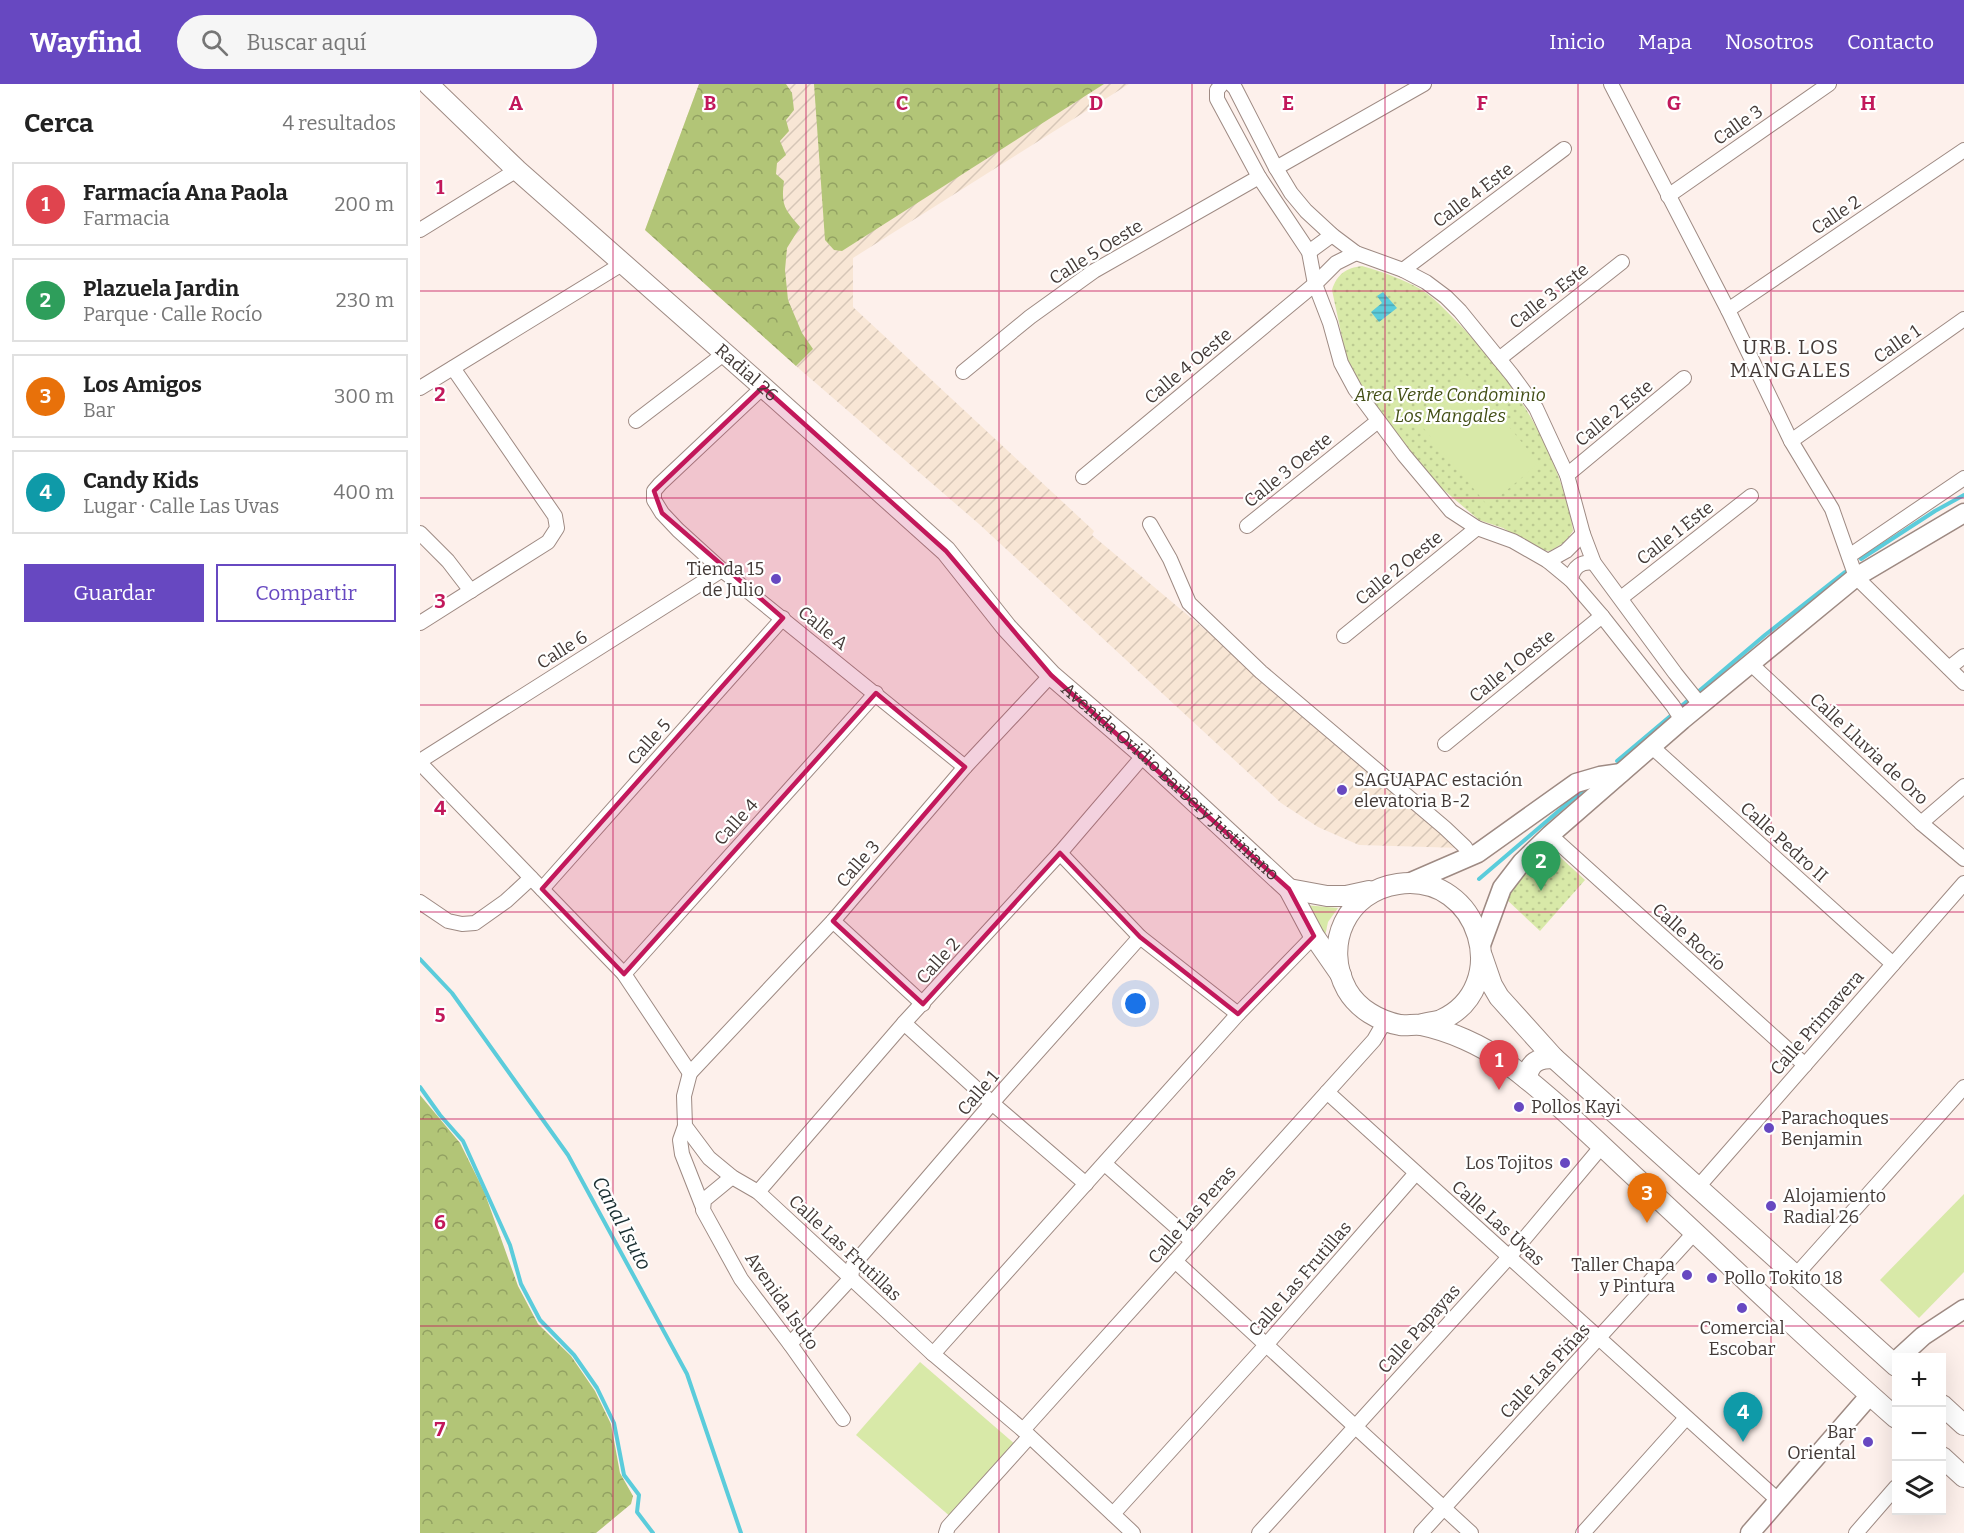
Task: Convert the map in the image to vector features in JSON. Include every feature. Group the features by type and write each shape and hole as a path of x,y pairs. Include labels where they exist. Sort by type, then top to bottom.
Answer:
{"main road":[{"name":"Radial 26","path":"428,84 517,170 946,551 1007,628 1051,675"},
{"name":"Avenida Ovidio Barbery Justiniano","path":"1051,675 1144,755 1289,889 1314,936 1341,975"},
{"path":"1481,950 1478,974 1472,991 1457,1010 1440,1020 1420,1025 1402,1025 1385,1021 1358,1004 1348,991 1341,975 1338,958 1342,925 1352,907 1364,896 1382,888 1411,882 1431,886 1450,895 1465,908 1476,926 1492,985 1499,997 1554,1058 1796,1275 1892,1358"},
{"name":"Avenida Ovidio Barbery Justiniano","path":"1289,889 1327,897 1346,896 1382,888"},
{"path":"1420,1025 1466,1040 1502,1060 1527,1079 1892,1414"},
{"path":"1527,1079 1528,1070 1534,1062 1544,1058 1554,1058"},
{"path":"1942,1407 1964,1425"},
{"path":"1946,1461 1964,1477"}],"street":[{"path":"1222,84 1216,90 1217,99 1259,177 1309,252 1315,284 1330,323 1341,363 1355,389 1378,421 1451,511 1477,528 1513,541 1548,561 1571,580 1602,616 1677,714"},
{"path":"1231,84 1276,168 1291,193 1306,211 1356,253 1403,270 1426,282 1446,297 1499,359 1536,408 1568,475 1583,534 1594,563 1695,698"},
{"path":"1276,168 1424,84"},
{"path":"1611,84 1728,310 1791,441 1832,509 1857,577 1964,683"},
{"name":"Calle 3","path":"1668,196 1828,84"},
{"name":"Calle 4 Este","path":"1403,270 1564,149"},
{"name":"Calle 2","path":"1728,310 1964,150"},
{"path":"420,230 517,170"},
{"name":"Calle 5 Oeste","path":"963,372 1030,317 1094,271 1259,177"},
{"path":"1309,252 1332,235"},
{"name":"Calle 4 Oeste","path":"1083,477 1315,284 1336,263 1356,253"},
{"name":"Calle 3 Este","path":"1499,359 1622,262"},
{"path":"420,388 622,264"},
{"name":"Calle 1","path":"1791,441 1964,319"},
{"path":"636,421 724,353"},
{"path":"420,623 548,542 557,528 555,516 453,368"},
{"name":"Calle 2 Este","path":"1568,475 1684,378"},
{"name":"Calle A","path":"763,387 660,484 654,491 654,500 662,513 722,570 965,767"},
{"name":"Calle 3 Oeste","path":"1247,526 1378,421"},
{"path":"1849,556 1964,478"},
{"name":"Calle 1 Este","path":"1621,598 1751,496"},
{"path":"1481,950 1502,888 1522,862 1651,746 1677,714 1695,698 1751,664 1857,577 1964,513"},
{"path":"1150,524 1170,559 1189,603 1261,672 1445,828 1465,847 1470,857"},
{"name":"Calle 2 Oeste","path":"1344,636 1477,528"},
{"path":"420,533 448,561 471,591"},
{"path":"1548,561 1566,551 1583,534"},
{"path":"1571,580 1572,572 1581,564 1594,563"},
{"name":"Calle 6","path":"420,762 722,570"},
{"name":"Calle 1 Oeste","path":"1445,744 1602,616"},
{"name":"Calle 5","path":"542,889 783,618"},
{"path":"1949,668 1964,656"},
{"name":"Calle Lluvia de Oro","path":"1751,664 1964,860"},
{"name":"Calle 3","path":"690,1073 832,921 965,767 1051,675"},
{"name":"Calle 4","path":"624,974 876,693"},
{"name":"Calle Pedro II","path":"1651,746 1893,964"},
{"name":"Calle 2","path":"758,1192 904,1023 1060,854 1144,755"},
{"path":"420,762 624,974 690,1073 684,1096 685,1126"},
{"path":"1411,882 1478,853 1576,783 1621,773"},
{"path":"1921,822 1964,786"},
{"name":"Calle Rocío","path":"1550,836 1805,1065"},
{"path":"1060,854 1140,937 1238,1014"},
{"path":"420,902 448,921 462,924 475,923 506,901 531,878"},
{"name":"Calle Primavera","path":"1698,1187 1964,883"},
{"path":"832,921 923,1004"},
{"path":"933,1354 1238,1014 1314,936"},
{"name":"Calle 1","path":"790,1344 851,1278 853,1265 992,1103 1140,937"},
{"name":"Calle Las Peras","path":"946,1533 948,1527 1026,1434 1192,1240 1374,1040 1385,1021"},
{"path":"904,1023 1086,1184"},
{"path":"1796,1275 1964,1087"},
{"name":"Calle Las Uvas","path":"1327,1092 1779,1501"},
{"name":"Calle Las Frutillas","path":"685,1126 709,1158 732,1177 758,1192 933,1354 1026,1434 1133,1533"},
{"name":"Avenida Isuto","path":"685,1126 680,1140 682,1154 703,1210 741,1279 843,1419"},
{"name":"Calle Papayas","path":"1259,1533 1509,1257 1602,1146"},
{"path":"1105,1164 1192,1240"},
{"name":"Calle Las Frutillas","path":"1113,1514 1266,1345 1416,1173"},
{"path":"702,1205 732,1177"},
{"name":"Calle Las Piñas","path":"1421,1533 1695,1232"},
{"path":"1175,1262 1471,1533"},
{"path":"1905,1353 1923,1336 1964,1309"},
{"path":"1750,1533 1870,1395"},
{"path":"1583,1533 1686,1418"},
{"path":"1856,1533 1892,1492"}],"highlighted area":[{"path":"763,387 946,551 1051,675 1289,889 1314,936 1238,1014 1140,937 1060,853 923,1004 833,921 965,767 876,693 624,974 542,889 783,618 662,513 654,491"}],"shaded area":[{"path":"699,84 1129,84 853,258 853,307 1094,531 1092,535 1430,818 1462,848 1359,845 1318,827 1281,803 979,524 796,366 645,230"}],"green space":[{"path":"699,84 786,84 792,93 794,110 786,120 789,131 780,141 786,155 777,163 776,174 784,181 785,206 800,227 787,248 785,270 788,300 802,333 813,349 796,366 645,230"},
{"path":"814,84 1104,84 842,251 834,250 825,240"},
{"name":"Area Verde Condominio Los Mangales","path":"1362,266 1400,279 1428,294 1463,328 1496,366 1538,429 1549,452 1569,511 1573,531 1565,542 1550,551 1540,550 1503,528 1479,520 1432,480 1361,390 1347,361 1332,290 1343,273 1351,268"},
{"path":"1466,375 1539,463 1488,506 1415,418"},
{"path":"1547,845 1585,880 1540,931 1505,898 1511,885"},
{"path":"1305,905 1338,908 1328,922 1325,936"},
{"path":"420,1095 460,1143 484,1191 518,1286 538,1324 571,1356 595,1391 611,1424 620,1473 633,1496 631,1504 596,1533 420,1533"},
{"path":"1964,1194 1964,1272 1919,1318 1880,1280"},
{"path":"920,1362 1016,1445 952,1518 856,1435"}],"water":[{"path":"1383,292 1397,308 1379,322 1371,312 1382,303 1377,296"}],"waterway":[{"path":"1861,559 1964,495"},
{"path":"1679,708 1765,635 1845,572"},
{"path":"1617,761 1674,713"},
{"path":"1479,879 1582,791"},
{"name":"Canal Isuto","path":"420,959 452,993 568,1155 687,1374 741,1533"},
{"path":"420,1087 463,1141 510,1245 521,1284 540,1320 574,1355 597,1388 614,1423 624,1475 639,1495 637,1512 653,1533"}],"place":[{"name":"Tienda 15 de Julio","path":"776,579"},
{"name":"SAGUAPAC estación elevatoria B-2","path":"1342,790"},
{"name":"Plazuela Jardin","path":"1541,891"},
{"name":"Farmacía Ana Paola","path":"1499,1090"},
{"name":"Pollos Kayi","path":"1519,1107"},
{"name":"Parachoques Benjamin","path":"1769,1128"},
{"name":"Los Tojitos","path":"1565,1163"},
{"name":"Alojamiento Radial 26","path":"1771,1206"},
{"name":"Los Amigos","path":"1647,1223"},
{"name":"Taller Chapa y Pintura","path":"1687,1275"},
{"name":"Pollo Tokito 18","path":"1712,1278"},
{"name":"Comercial Escobar","path":"1742,1308"},
{"name":"Candy Kids","path":"1743,1442"},
{"name":"Bar Oriental","path":"1868,1442"}],"district":[{"name":"URB. LOS MANGALES","path":"1791,358"}]}
